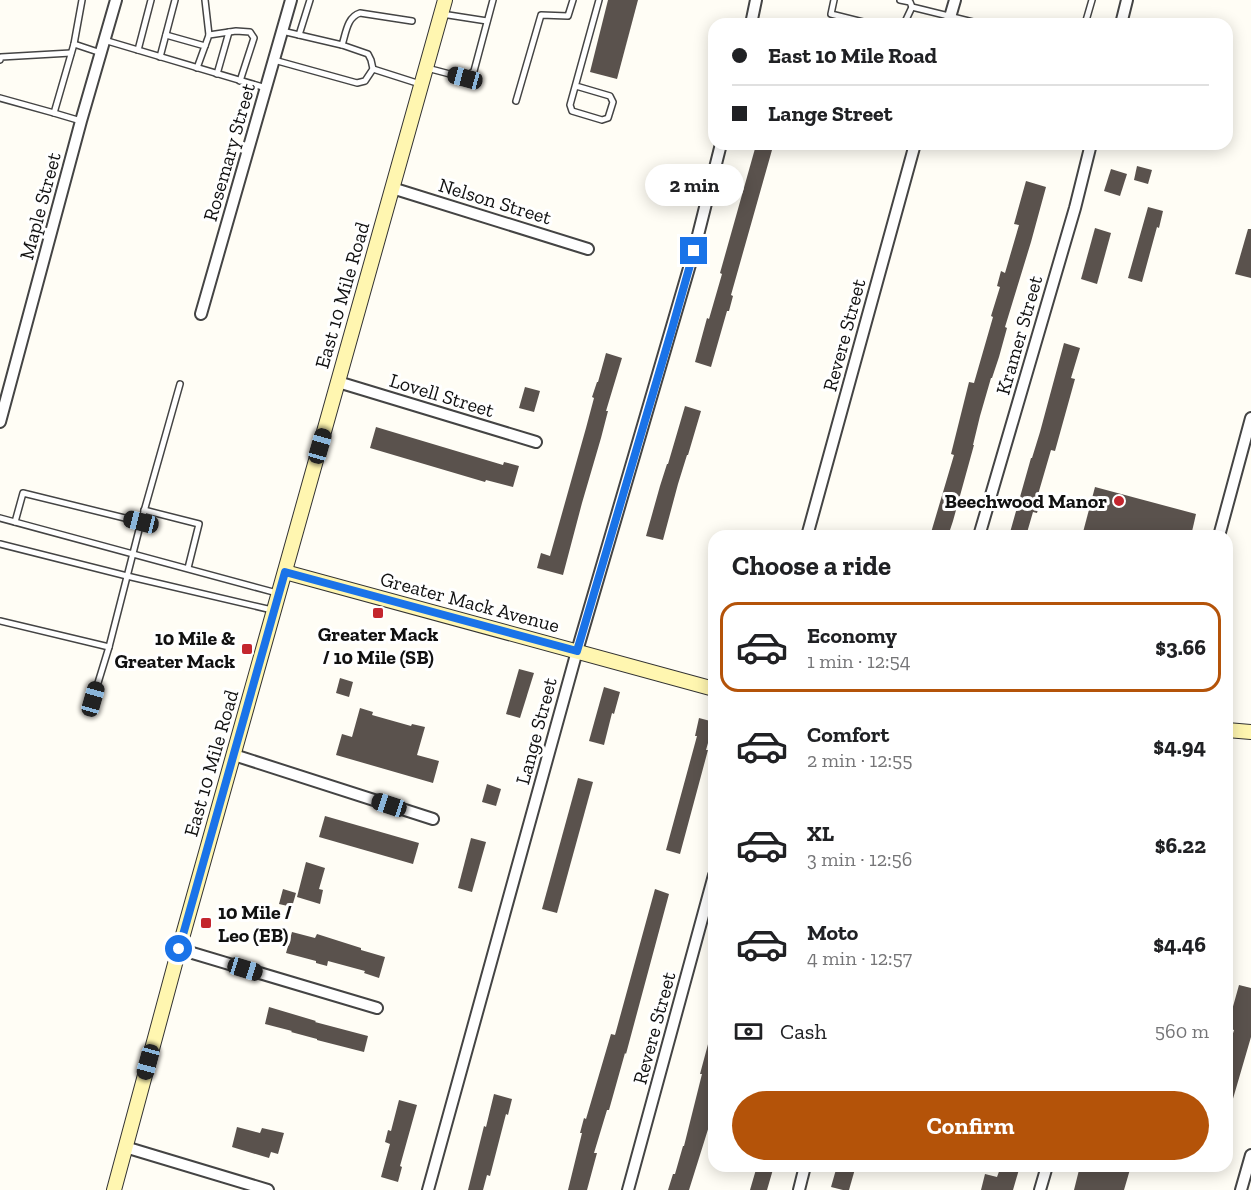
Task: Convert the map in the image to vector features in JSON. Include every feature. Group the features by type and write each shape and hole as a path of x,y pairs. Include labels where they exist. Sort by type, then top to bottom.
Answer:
{"street":[{"name":"Maple Street","path":"0,422 116,0"},
{"name":"Rosemary Street","path":"201,314 291,0"},
{"name":"East 10 Mile Road","path":"114,1190 179,949 445,0"},
{"path":"752,18 756,0"},
{"path":"950,18 955,0"},
{"path":"1122,18 1127,0"},
{"name":"Lange Street","path":"429,1190 577,651 694,251 719,150"},
{"name":"Revere Street","path":"809,530 913,150"},
{"name":"Kramer Street","path":"981,530 1076,208 1090,150"},
{"name":"Nelson Street","path":"392,188 588,249"},
{"name":"Lovell Street","path":"338,382 536,442"},
{"path":"1221,530 1251,418"},
{"name":"Greater Mack Avenue","path":"285,572 708,687"},
{"path":"1233,730 1251,732"},
{"path":"234,755 433,819"},
{"name":"Revere Street","path":"628,1190 708,897"},
{"path":"179,949 377,1008"},
{"path":"125,1147 268,1190"},
{"path":"1241,1190 1251,1155"},
{"path":"799,1190 804,1172"},
{"path":"1040,1190 1045,1172"}],"lane":[{"path":"54,113 74,44 82,0"},
{"path":"138,50 151,0"},
{"path":"160,57 175,0"},
{"path":"197,68 209,35 205,0"},
{"path":"299,35 310,0"},
{"path":"425,68 465,78 474,70 493,0"},
{"path":"516,101 541,15 568,16 573,0"},
{"path":"576,86 610,96 613,102 608,118 602,120 572,111 570,105 599,0"},
{"path":"834,0 831,14 847,18"},
{"path":"900,0 910,2 912,7 941,18"},
{"path":"1087,18 1092,0"},
{"path":"907,18 912,7"},
{"path":"342,45 353,15 360,13 412,21"},
{"path":"441,14 487,21"},
{"path":"209,35 236,31 250,32 254,38 240,81"},
{"path":"274,60 357,83 365,81 373,69 368,54 342,45 282,31"},
{"path":"217,74 229,32"},
{"path":"166,35 205,46"},
{"path":"104,40 266,88"},
{"path":"74,44 101,52"},
{"path":"0,60 1,57 71,53"},
{"path":"373,69 421,85"},
{"path":"0,98 81,121"},
{"path":"93,699 180,384"},
{"path":"15,522 23,493 141,522"},
{"path":"144,510 199,524 188,568"},
{"path":"0,518 279,593"},
{"path":"0,544 274,611"},
{"path":"0,621 109,647"}],"building":[{"path":"608,0 638,0 617,79 590,72"},
{"path":"755,150 772,150 731,295 733,296 729,311 727,311 711,367 695,362 722,274 720,273"},
{"path":"1137,166 1152,170 1148,184 1134,180"},
{"path":"1111,169 1127,174 1120,196 1104,191"},
{"path":"1026,181 1046,187 1005,327 1007,328 999,357 980,416 953,521 950,530 932,530 954,455 951,454 969,382 974,383 993,317 991,316 1000,287 997,286 1001,271 1005,273 1019,225 1014,224"},
{"path":"1148,207 1163,211 1142,282 1128,278"},
{"path":"1095,228 1111,233 1097,284 1081,279"},
{"path":"1248,229 1251,229 1251,278 1235,274"},
{"path":"1064,343 1080,348 1071,378 1075,379 1055,451 1051,450 1037,498 1041,499 1037,513 1033,512 1028,530 1011,530 1031,458"},
{"path":"606,353 622,358 563,575 537,568 541,553 550,556"},
{"path":"525,387 540,391 534,412 519,408"},
{"path":"685,406 701,411 663,540 646,536"},
{"path":"376,427 503,465 504,462 519,466 513,487 486,480 485,482 370,448"},
{"name":"Beechwood Manor","path":"1095,487 1196,514 1192,530 1084,530"},
{"path":"519,669 534,673 520,718 506,714"},
{"path":"340,678 353,682 349,697 336,693"},
{"path":"604,687 620,692 604,745 589,741"},
{"path":"360,708 373,712 372,715 411,726 412,724 425,727 417,755 439,761 433,783 336,755 342,734 352,737"},
{"path":"699,718 708,720 706,750 708,750 680,854 666,850 697,736 695,736"},
{"path":"578,778 593,782 557,913 542,909"},
{"path":"487,784 501,789 496,806 482,802"},
{"path":"325,816 419,843 413,864 319,837"},
{"path":"471,838 486,842 472,892 458,888"},
{"path":"306,862 325,868 319,889 323,890 320,904 297,897"},
{"path":"283,889 296,893 292,907 279,904"},
{"path":"655,889 669,894 626,1054 594,1153 597,1153 587,1190 568,1190 584,1118 586,1119 611,1034 615,1035"},
{"path":"292,932 315,938 317,934 385,957 379,978 364,973 365,971 328,961 327,966 286,953"},
{"path":"1239,985 1251,988 1251,1037 1233,1099 1234,1030 1233,1006"},
{"path":"269,1007 368,1036 364,1052 265,1024"},
{"path":"708,1044 708,1129 689,1190 668,1190 684,1146 702,1074 700,1074"},
{"path":"494,1094 512,1099 508,1115 506,1114 490,1176 487,1175 483,1190 468,1190 484,1126 486,1127"},
{"path":"399,1100 417,1105 400,1166 402,1167 398,1182 381,1177 390,1144 385,1142 388,1130 391,1131"},
{"path":"237,1127 260,1133 262,1128 284,1133 278,1154 271,1152 269,1158 232,1147"},
{"path":"755,1172 772,1172 767,1190 750,1190"},
{"path":"835,1172 854,1172 849,1190 831,1187"},
{"path":"999,1172 1018,1172 1013,1190 981,1190 985,1174 997,1177"},
{"path":"1078,1172 1129,1172 1124,1190 1074,1190"}],"place":[{"name":"Beechwood Manor","path":"1119,501"},
{"name":"Greater Mack / 10 Mile (SB)","path":"378,613"},
{"name":"10 Mile & Greater Mack","path":"247,649"},
{"name":"10 Mile / Leo (EB)","path":"206,923"}],"route":[{"path":"179,949 285,572 577,651 694,251"}]}
